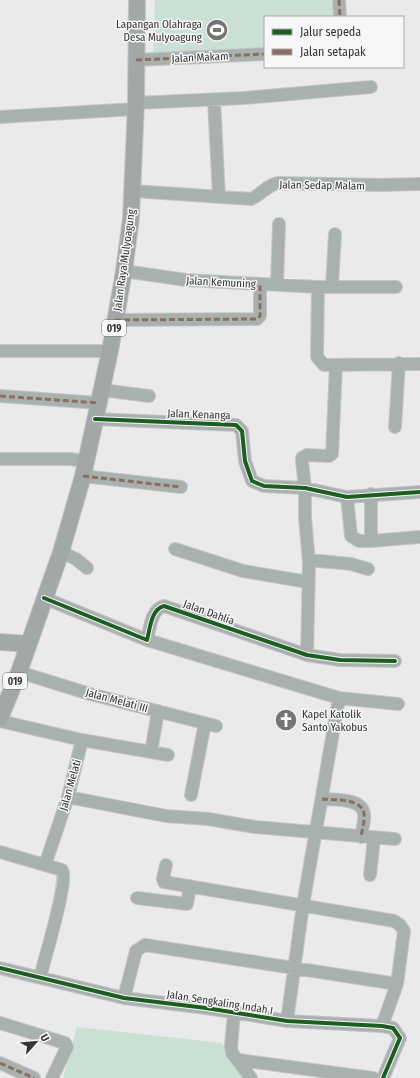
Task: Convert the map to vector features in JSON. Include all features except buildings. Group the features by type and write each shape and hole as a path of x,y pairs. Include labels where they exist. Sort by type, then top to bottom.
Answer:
{"main road":[{"name":"Jalan Raya Mulyoagung","path":"0,719 19,672 61,552 84,468 110,351 124,271 133,191 137,0"},
{"path":"0,642 28,644"}],"street":[{"path":"339,0 340,16"},
{"name":"Jalan Makam","path":"136,60 264,54"},
{"path":"0,117 371,87"},
{"path":"214,100 219,197"},
{"name":"Jalan Sedap Malam","path":"133,191 251,199 262,194 268,186 278,183 380,186 420,184"},
{"path":"277,284 279,224"},
{"path":"332,286 335,234"},
{"name":"Jalan Kemuning","path":"124,271 186,280 318,287 396,287"},
{"path":"115,320 257,319 260,316 260,284"},
{"path":"318,287 317,357 324,365 399,363 420,364"},
{"path":"0,351 110,351"},
{"path":"395,427 399,363"},
{"path":"308,655 309,560 302,458 306,455 329,456 333,452 336,365"},
{"path":"0,396 99,404 149,396"},
{"name":"Jalan Kenanga","path":"99,404 236,425 242,431 245,461 252,481 264,486 305,488"},
{"path":"0,459 70,459 84,468 181,487"},
{"path":"305,488 346,497 371,494 420,492"},
{"path":"371,494 371,541"},
{"path":"346,497 351,536 359,541 420,538"},
{"path":"175,549 243,571 308,582"},
{"path":"61,552 76,559 87,568"},
{"path":"309,560 351,564 368,569"},
{"path":"44,598 148,640 339,698 398,704"},
{"name":"Jalan Dahlia","path":"148,640 154,615 157,609 164,606 308,655 340,660 395,661"},
{"name":"Jalan Melati III","path":"19,672 211,725 191,795"},
{"path":"287,1021 293,968 303,905 317,833 339,698"},
{"path":"151,752 158,711"},
{"path":"0,719 82,740 168,755"},
{"name":"Jalan Melati","path":"44,865 68,797 82,740"},
{"path":"68,797 166,816 208,819 255,827 395,839"},
{"path":"322,799 355,803 362,808 364,815 361,837"},
{"path":"370,875 374,838"},
{"path":"0,852 62,870 65,875 62,894 40,977"},
{"path":"166,865 163,881 394,921 400,925 404,931 396,984 387,1027 400,1038 383,1078"},
{"path":"137,898 187,904 190,886"},
{"path":"124,998 136,951 145,945 396,984"},
{"name":"Jalan Sengkaling Indah I","path":"0,968 124,998 206,1008 287,1021 387,1027"},
{"path":"234,1013 231,1046 232,1053 240,1060 252,1078"},
{"path":"0,1023 65,1043 67,1047 52,1078"},
{"path":"240,1060 373,1078"},
{"path":"0,1063 34,1078"}],"green space":[{"name":"Lapangan Olahraga Desa Mulyoagung","path":"155,0 336,0 337,16 264,16 264,51 153,56"},
{"path":"77,1027 222,1043 245,1078 63,1078"}],"marked path":[{"path":"339,0 340,16"},
{"path":"136,60 264,54"},
{"path":"115,320 257,319 260,316 260,284"},
{"path":"0,396 99,403"},
{"path":"83,476 181,487"},
{"path":"322,799 347,801 358,805 364,814 361,837"},
{"path":"0,1063 34,1078"}],"cycle path":[{"path":"95,419 236,425 242,431 245,461 252,481 264,486 305,488 347,497 420,492"},
{"path":"44,598 147,640 154,615 156,611 164,606 307,655 340,660 395,661"},
{"path":"0,968 124,998 206,1008 287,1021 382,1026 393,1028 400,1038 383,1078"}],"place":[{"name":"Lapangan Olahraga Desa Mulyoagung","path":"217,30"},
{"name":"Kapel Katolik Santo Yakobus","path":"286,720"}]}
